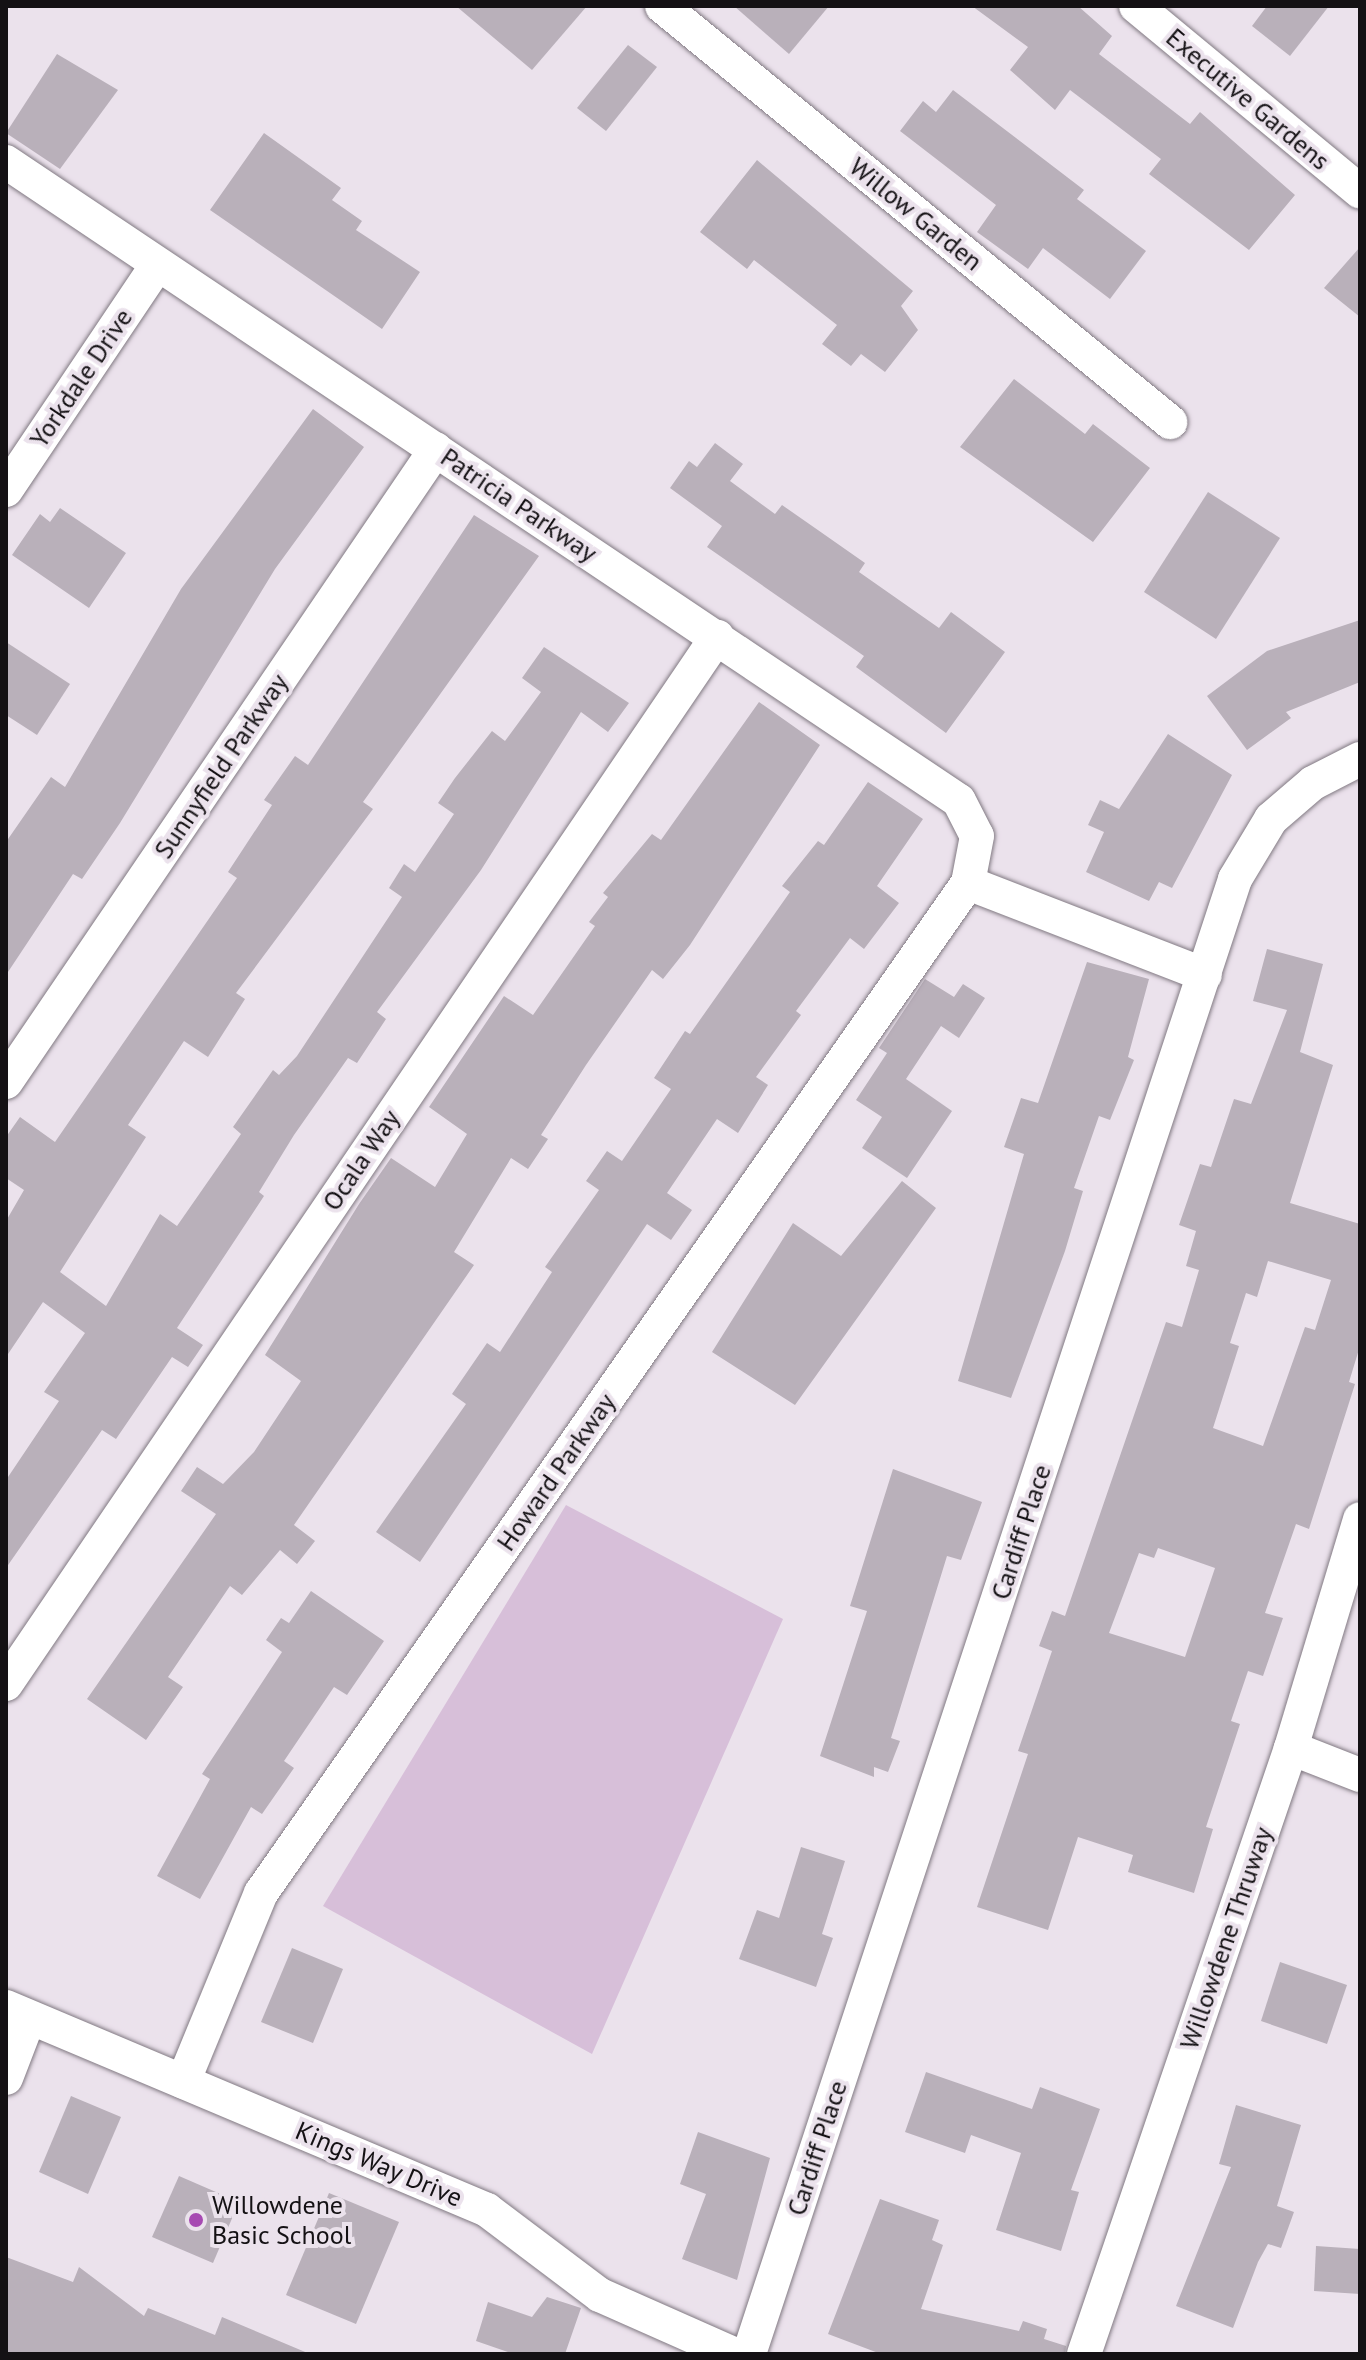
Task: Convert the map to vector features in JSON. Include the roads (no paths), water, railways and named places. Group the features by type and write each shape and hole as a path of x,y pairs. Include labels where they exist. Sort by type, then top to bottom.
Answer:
{"street":[{"name":"Willow Garden","path":"662,6 1170,422"},
{"name":"Executive Gardens","path":"1136,6 1360,191"},
{"name":"Patricia Parkway","path":"6,162 959,801 977,836 968,883"},
{"name":"Yorkdale Drive","path":"6,490 157,265"},
{"name":"Sunnyfield Parkway","path":"6,1082 436,449"},
{"name":"Ocala Way","path":"6,1684 717,637"},
{"name":"Cardiff Place","path":"749,2354 1235,879 1271,819 1313,783 1360,759"},
{"path":"968,883 1205,975"},
{"name":"Howard Parkway","path":"183,2082 261,1893 968,883"},
{"name":"Willowdene Thruway","path":"1084,2354 1291,1748 1360,1519"},
{"path":"1291,1748 1360,1775"},
{"path":"6,2078 17,2012"},
{"name":"Kings Way Drive","path":"17,2012 487,2210 600,2295 733,2354"}],"place":[{"name":"Willowdene Basic School","path":"196,2220"}]}
